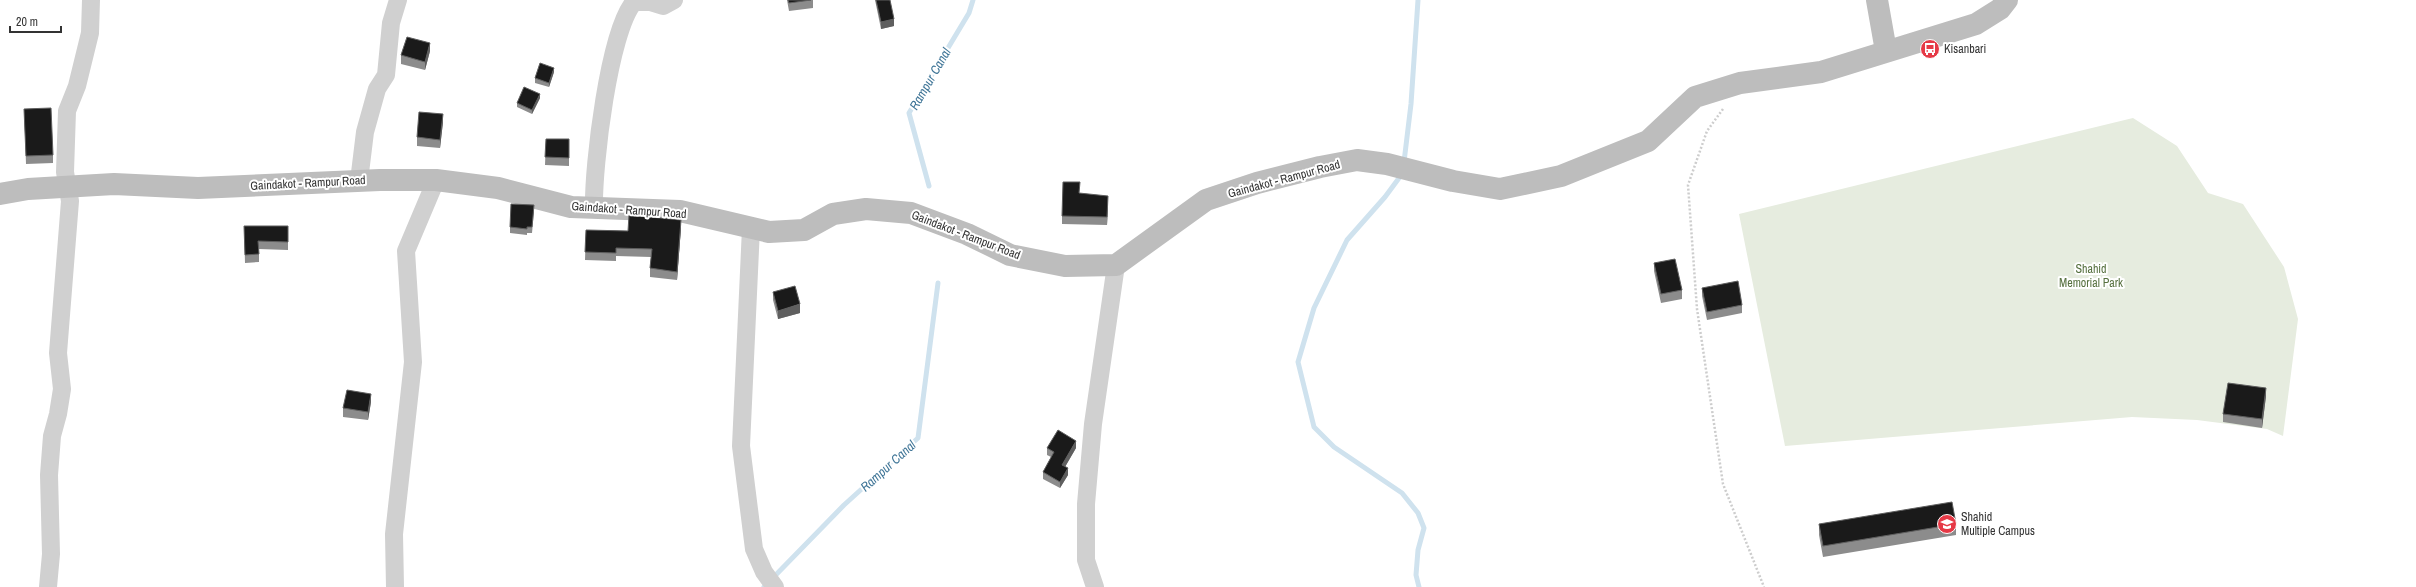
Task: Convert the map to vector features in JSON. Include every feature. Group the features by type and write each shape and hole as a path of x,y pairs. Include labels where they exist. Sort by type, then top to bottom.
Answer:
{"main road":[{"path":"1877,0 1886,51 1976,24 2000,9 2007,0"},
{"name":"Gaindakot - Rampur Road","path":"0,194 69,186 114,184 198,188 359,181 436,180 498,188 571,207 680,211 769,232 804,230 834,214 866,209 904,213 967,234 1010,255 1065,266 1116,265 1206,200 1257,184 1320,167 1357,160 1387,164 1500,189 1561,176 1648,141 1695,96 1740,84 1821,72 1886,51"}],"street":[{"path":"48,587 51,554 49,475 52,436 58,414 62,389 58,352 67,248 69,186 65,172 67,111 77,86 90,33 90,0"},
{"path":"359,181 365,132 377,89 386,75 391,23 398,0"},
{"path":"594,208 599,140 618,31 626,11 634,2 650,2 663,6 674,0"},
{"path":"395,587 394,534 414,362 406,251 436,180"},
{"path":"751,228 741,446 754,549 764,572 775,587"},
{"path":"1094,587 1086,560 1086,504 1093,424 1116,265"}],"path":[{"path":"1724,108 1707,132 1688,185 1697,309 1724,484 1764,587"}],"green space":[{"name":"Shahid Memorial Park","path":"2133,118 2177,146 2208,193 2243,204 2284,267 2298,319 2283,436 2267,429 2197,420 2132,417 1785,446 1739,214"}],"building":[{"path":"788,0 811,0 789,3"},
{"path":"876,0 890,0 894,19 881,22"},
{"path":"407,37 430,43 425,62 401,55"},
{"path":"540,63 554,68 549,83 535,78"},
{"path":"524,87 540,94 532,110 517,103"},
{"path":"51,108 53,155 26,156 24,109"},
{"path":"419,112 443,114 440,140 417,137"},
{"path":"546,139 569,139 569,158 545,157"},
{"path":"1063,182 1080,182 1079,193 1108,196 1107,217 1062,216"},
{"path":"511,204 534,205 532,227 527,227 527,229 510,227"},
{"path":"629,215 681,220 677,272 650,268 652,249 616,248 616,253 585,252 586,230 628,231"},
{"path":"244,226 288,226 288,242 258,241 259,254 245,255"},
{"path":"1675,259 1682,290 1661,294 1654,263"},
{"path":"1738,281 1742,305 1707,312 1702,288"},
{"path":"795,286 800,304 778,311 773,292"},
{"path":"2228,383 2266,388 2262,419 2223,414"},
{"path":"347,390 371,394 368,412 343,408"},
{"path":"1058,430 1076,441 1062,465 1068,468 1060,482 1043,472 1054,452 1047,448"},
{"path":"1952,502 1956,524 1823,546 1819,524"}],"waterway":[{"name":"Rampur Canal","path":"929,186 909,113 969,13 973,0"},
{"path":"1404,162 1411,104 1418,0"},
{"path":"1402,174 1385,197 1347,240 1314,308 1298,362 1314,427 1334,447 1402,493 1418,513 1424,528 1418,550 1416,575 1419,587"},
{"name":"Rampur Canal","path":"764,587 844,505 918,438 938,283"}],"place":[{"name":"Kisanbari","path":"1930,49"},
{"name":"Shahid Multiple Campus","path":"1947,524"}]}
